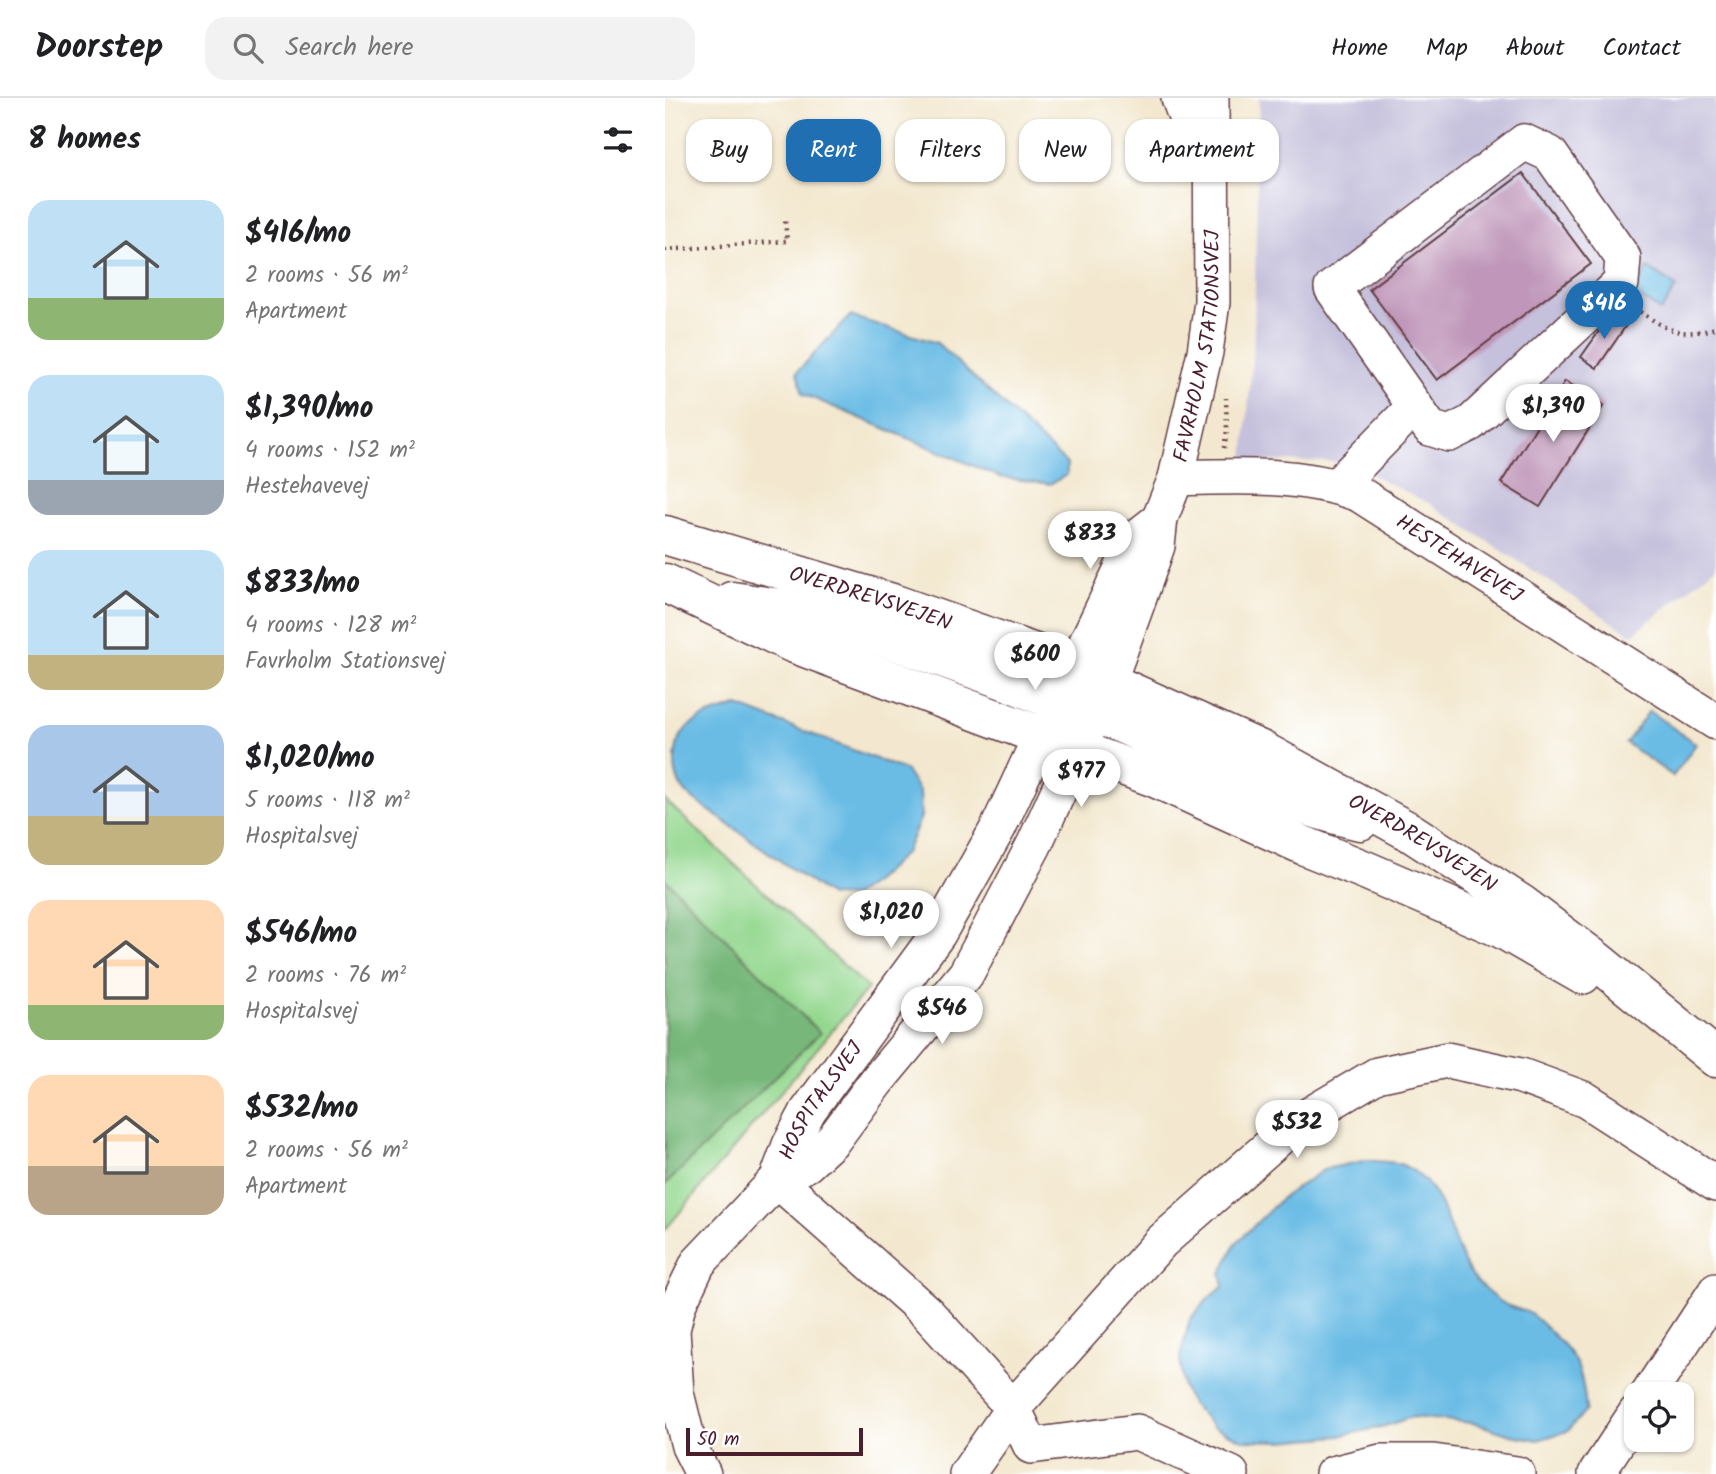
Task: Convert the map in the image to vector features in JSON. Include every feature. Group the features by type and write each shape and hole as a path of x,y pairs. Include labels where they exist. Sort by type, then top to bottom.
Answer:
{"main road":[{"name":"OVERDREVSVEJEN","path":"665,535 892,603 1085,690 1103,717 1219,770 1321,812 1410,832 1521,904 1597,961 1711,1054"},
{"name":"OVERDREVSVEJEN","path":"680,589 792,643 1155,778 1305,846 1502,929 1711,1054"},
{"path":"680,589 820,614 1043,696 1085,690 1077,717 1056,726 1060,744"}],"street":[{"name":"FAVRHOLM STATIONSVEJ","path":"1179,98 1187,119"},
{"name":"FAVRHOLM STATIONSVEJ","path":"1211,98 1211,119"},
{"path":"1524,142 1550,154 1623,258 1621,283 1610,293 1471,423 1450,434 1430,428 1332,288 1524,142"},
{"name":"FAVRHOLM STATIONSVEJ","path":"1085,690 1157,547 1160,518 1176,478 1205,352 1212,302 1210,182"},
{"path":"1337,486 1415,406"},
{"name":"HESTEHAVEVEJ","path":"1176,478 1297,480 1337,486 1359,494 1716,722"},
{"name":"HOSPITALSVEJ","path":"777,1180 790,1145 808,1111 938,934 998,828 1033,753 1060,744"},
{"name":"HOSPITALSVEJ","path":"703,1474 689,1446 676,1393 672,1330 678,1305 698,1263 777,1180 807,1164 832,1140 876,1082 966,974 1034,845 1060,744"},
{"path":"967,1474 1013,1408 1161,1242 1296,1123 1377,1075 1447,1060 1521,1076 1586,1100 1716,1184"},
{"path":"777,1180 927,1313 1013,1408 1031,1446 1137,1432 1231,1474"},
{"path":"1656,1382 1716,1291"},
{"path":"1595,1474 1624,1431"},
{"path":"1333,1474 1381,1462 1433,1462 1517,1474"}],"path":[{"path":"665,250 724,244 787,242 785,221"},
{"path":"1610,293 1674,332 1693,334 1716,328"}],"shaded area":[{"path":"1259,98 1716,98 1716,567 1632,635 1430,504 1346,462 1244,461 1254,333 1257,182 1279,182 1279,119 1259,119"}],"green space":[{"path":"665,800 868,988 665,1230"},
{"path":"665,879 820,1033 665,1185"}],"water":[{"path":"1648,268 1676,287 1661,311 1633,293"},
{"path":"850,316 937,343 1067,464 1067,475 1050,484 1000,477 803,394 797,372"},
{"path":"738,706 905,770 920,792 921,817 906,852 876,880 852,897 830,896 693,799 679,783 677,776 675,761 680,738 688,727 699,719"},
{"path":"1649,711 1696,744 1673,776 1626,743"},
{"path":"1368,1160 1400,1164 1428,1184 1474,1278 1499,1300 1529,1313 1559,1340 1573,1357 1581,1375 1586,1410 1568,1431 1538,1440 1473,1423 1412,1417 1340,1436 1282,1441 1243,1440 1213,1427 1189,1401 1183,1386 1180,1357 1190,1319 1224,1286 1221,1274 1236,1243 1283,1197 1325,1169"}],"building":[{"path":"1523,173 1591,264 1437,380 1369,289"},
{"path":"1612,313 1627,324 1597,368 1581,357"},
{"path":"1565,381 1604,405 1540,507 1501,483"}]}
